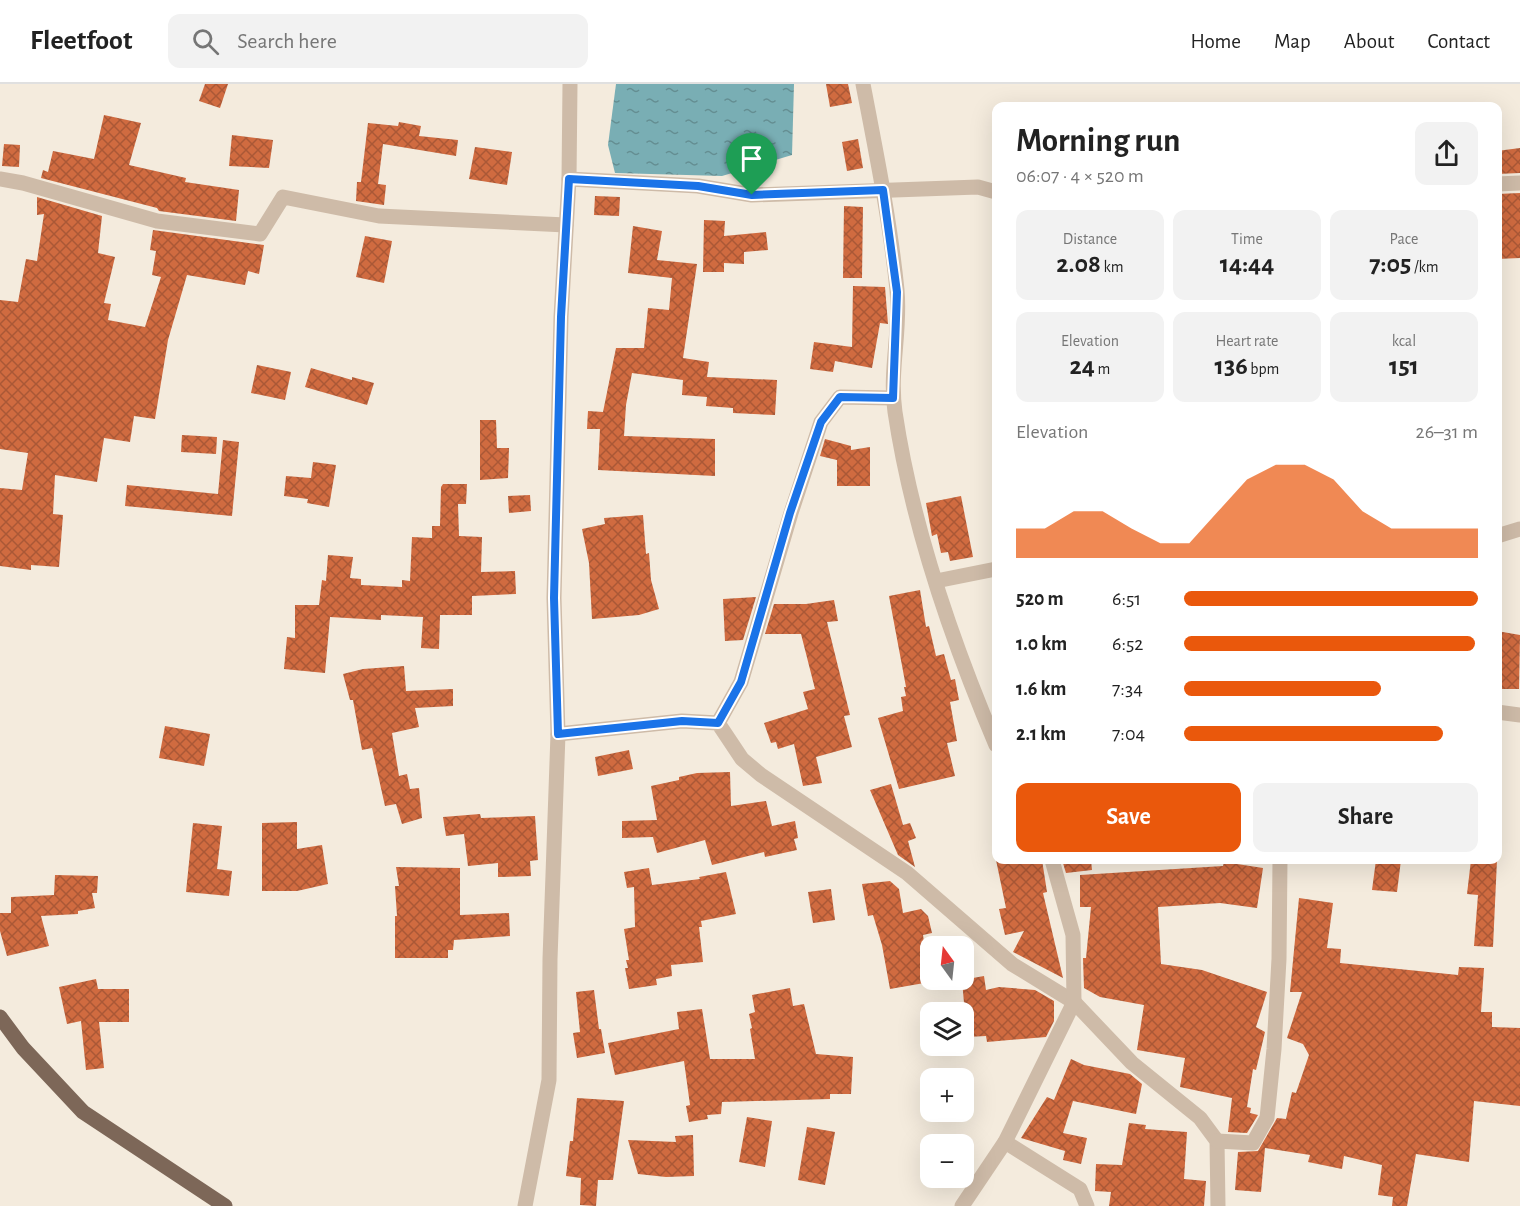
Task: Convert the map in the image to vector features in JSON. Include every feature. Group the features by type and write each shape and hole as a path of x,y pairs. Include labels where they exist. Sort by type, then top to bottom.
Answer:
{"main road":[{"path":"0,1017 23,1048 83,1112 225,1206"}],"street":[{"path":"525,1206 549,1080 550,959 558,734 554,598 561,317 569,179 570,84"},
{"path":"863,84 883,190 897,292 893,398 904,466 936,581 969,679 992,735"},
{"path":"0,179 23,183 157,222 260,234 282,197 379,216 566,225"},
{"path":"569,179 698,186 752,195 978,187 992,191"},
{"path":"1502,184 1520,183"},
{"path":"718,723 741,682 790,513 821,422 840,397 893,398"},
{"path":"1502,534 1520,529"},
{"path":"936,581 992,570"},
{"path":"1502,713 1520,715"},
{"path":"558,734 682,721 718,723"},
{"path":"718,723 742,759 761,775 907,873 1012,964 1074,1002 1132,1062 1200,1118 1217,1141 1218,1206"},
{"path":"962,1206 1005,1142 1074,1002 1073,935 1054,864"},
{"path":"1217,1141 1253,1143 1267,1118 1279,958 1280,864"},
{"path":"1005,1142 1080,1189 1087,1206"}],"water":[{"path":"616,84 794,84 792,155 722,176 615,173 608,145"}],"building":[{"path":"205,84 228,84 220,108 199,101"},
{"path":"826,84 848,84 852,103 830,107"},
{"path":"104,115 141,123 129,165 186,178 185,182 239,190 236,221 159,211 157,208 41,178 43,170 48,172 53,151 94,159"},
{"path":"399,122 421,126 419,136 458,140 456,156 383,144 378,184 386,185 384,205 356,201 357,182 361,182 368,123 398,126"},
{"path":"232,135 273,140 269,168 229,166"},
{"path":"858,139 863,168 847,171 842,142"},
{"path":"4,144 20,145 19,167 2,166"},
{"path":"475,147 512,152 507,185 469,179"},
{"path":"1520,148 1520,173 1502,174 1502,150"},
{"path":"1520,193 1520,258 1502,259 1502,194"},
{"path":"595,196 620,197 619,216 594,215"},
{"path":"37,197 102,216 98,253 115,257 104,303 111,304 108,320 145,327 161,277 152,275 156,251 150,250 153,230 264,245 259,274 248,271 245,285 187,275 168,340 155,419 134,416 130,442 104,438 97,482 55,475 53,514 63,515 59,567 31,565 31,570 0,566 0,488 22,490 28,453 0,449 0,300 18,302 26,259 37,261 44,214 37,215"},
{"path":"844,206 863,207 862,278 843,278"},
{"path":"704,220 725,221 724,236 766,232 768,250 744,252 744,264 724,263 724,272 703,272"},
{"path":"633,226 662,231 657,260 697,264 683,358 709,362 707,377 777,380 775,415 733,413 733,408 706,406 707,397 682,395 683,380 632,373 626,405 624,436 715,439 715,476 598,470 600,429 587,429 588,411 603,412 616,348 644,348 648,308 669,310 672,278 628,273"},
{"path":"365,236 392,241 384,283 356,277"},
{"path":"853,286 885,287 888,324 880,323 872,368 835,361 833,372 810,369 814,342 852,347"},
{"path":"257,365 291,372 285,400 251,393"},
{"path":"311,368 352,380 352,377 374,383 367,405 305,387"},
{"path":"480,420 496,420 497,448 509,448 508,478 480,480"},
{"path":"182,435 217,437 216,454 181,452"},
{"path":"825,439 851,446 851,450 870,447 870,486 837,486 837,460 820,456"},
{"path":"223,440 239,442 232,516 125,506 127,485 218,494"},
{"path":"313,462 336,465 329,507 307,503 308,499 284,496 286,476 311,478"},
{"path":"443,484 467,484 466,504 458,504 459,536 482,537 481,572 515,571 516,594 472,596 472,615 440,615 439,649 421,648 423,617 381,615 381,620 330,617 325,673 284,669 287,637 295,638 295,605 319,605 322,580 326,581 328,555 353,557 350,578 361,579 361,585 402,587 402,580 410,581 412,537 432,538 432,526 440,526"},
{"path":"530,495 531,511 509,513 508,496"},
{"path":"961,496 973,557 950,561 948,552 941,553 937,534 932,536 926,503"},
{"path":"643,515 646,554 649,553 651,580 659,609 639,615 592,619 589,563 582,529 605,524 604,518"},
{"path":"920,590 926,627 929,626 936,656 944,654 951,680 955,679 959,700 950,702 957,741 947,743 955,776 899,789 878,718 903,711 901,697 906,696 889,596"},
{"path":"756,597 743,640 725,641 723,599"},
{"path":"834,600 838,621 827,622 850,715 844,716 852,747 816,757 822,783 803,786 794,744 778,749 776,742 771,743 764,723 808,709 803,692 815,689 801,634 765,634 774,604 806,604"},
{"path":"1502,632 1520,635 1519,689 1502,689"},
{"path":"404,666 406,691 453,689 453,706 415,708 419,727 392,733 399,776 407,774 410,789 419,788 422,818 402,824 396,804 385,806 372,748 362,750 353,700 350,700 343,674 363,669"},
{"path":"165,726 210,734 204,766 159,758"},
{"path":"629,750 633,769 598,776 595,757"},
{"path":"730,772 731,806 766,801 772,826 795,821 798,838 794,839 797,850 765,857 764,852 712,865 705,840 657,853 653,837 622,838 622,821 657,820 651,786 679,780 679,777 697,773"},
{"path":"891,784 903,825 910,823 916,838 908,841 915,867 898,855 870,790"},
{"path":"480,814 481,818 535,816 538,860 530,861 531,876 498,877 498,863 468,866 464,834 446,836 443,817"},
{"path":"297,822 297,849 322,845 328,884 297,891 262,891 262,823"},
{"path":"193,823 222,826 217,869 232,871 229,896 186,892"},
{"path":"997,864 1043,864 1047,892 1043,893 1063,978 1013,952 1024,931 1005,935 999,909 1006,908"},
{"path":"1063,864 1091,864 1092,870 1066,873"},
{"path":"1224,864 1237,864 1263,868 1257,908 1220,903 1158,907 1161,964 1202,970 1267,992 1256,1027 1265,1032 1256,1070 1253,1069 1247,1107 1251,1108 1250,1113 1258,1115 1247,1133 1228,1132 1232,1098 1180,1087 1185,1058 1137,1050 1144,1005 1100,997 1084,988 1083,958 1086,958 1091,907 1080,907 1080,875 1223,866"},
{"path":"1375,864 1400,864 1397,892 1372,890"},
{"path":"1471,864 1497,864 1493,947 1474,946 1478,895 1467,894"},
{"path":"396,867 460,868 460,915 509,913 510,936 454,940 453,950 448,950 448,958 395,958 395,916 397,916 395,886 399,886"},
{"path":"649,868 652,885 700,879 699,877 726,872 736,914 701,921 702,927 699,927 703,962 671,965 672,976 656,979 657,985 629,989 625,968 628,968 626,960 629,960 624,929 635,927 634,887 627,888 624,872"},
{"path":"55,875 98,876 97,893 92,893 95,908 78,911 78,914 41,916 49,946 7,956 0,931 0,913 11,913 11,897 54,895"},
{"path":"890,881 899,889 903,913 921,909 928,916 932,933 920,936 920,984 890,989 882,945 873,915 868,916 862,884"},
{"path":"831,889 835,920 813,923 808,892"},
{"path":"1299,898 1333,903 1327,948 1341,949 1340,963 1458,975 1459,967 1484,968 1481,1012 1492,1012 1492,1027 1520,1028 1520,1106 1474,1101 1469,1162 1416,1154 1407,1206 1392,1206 1393,1197 1378,1195 1382,1165 1344,1156 1342,1169 1308,1162 1310,1155 1265,1148 1261,1192 1235,1190 1238,1152 1258,1151 1277,1118 1286,1119 1292,1092 1296,1093 1309,1055 1303,1044 1287,1038 1302,992 1290,992"},
{"path":"984,976 986,990 999,987 1035,990 1054,1001 1054,1021 1046,1037 987,1042 986,1036 974,1037 974,1002 964,1002 963,990 974,990 974,978"},
{"path":"96,979 98,989 129,989 129,1022 99,1022 104,1068 86,1070 81,1021 67,1024 59,987"},
{"path":"790,988 793,1006 804,1004 816,1054 853,1057 851,1094 830,1094 830,1099 722,1102 721,1114 707,1115 708,1119 689,1122 686,1106 690,1105 684,1061 615,1075 608,1043 679,1029 677,1012 702,1009 710,1059 755,1059 749,1014 755,1012 752,995"},
{"path":"594,990 605,1053 577,1058 573,1033 580,1032 576,992"},
{"path":"1071,1059 1084,1065 1130,1074 1142,1084 1136,1114 1073,1101 1063,1133 1087,1138 1081,1164 1063,1160 1065,1151 1021,1138 1047,1097 1054,1100"},
{"path":"577,1098 624,1101 613,1180 598,1180 596,1206 580,1205 581,1178 566,1176 570,1141 573,1141"},
{"path":"747,1117 772,1121 765,1167 739,1162"},
{"path":"1129,1123 1146,1125 1145,1129 1187,1132 1184,1179 1206,1181 1204,1206 1109,1206 1111,1192 1095,1191 1096,1164 1122,1165"},
{"path":"807,1127 835,1132 825,1185 798,1180"},
{"path":"693,1135 694,1176 666,1177 638,1174 628,1140 676,1142 675,1136"}],"route":[{"path":"569,179 698,186 752,195 883,190 897,292 893,398 840,397 821,422 790,513 741,682 718,723 682,721 558,734 554,598 561,317 569,179"}]}
